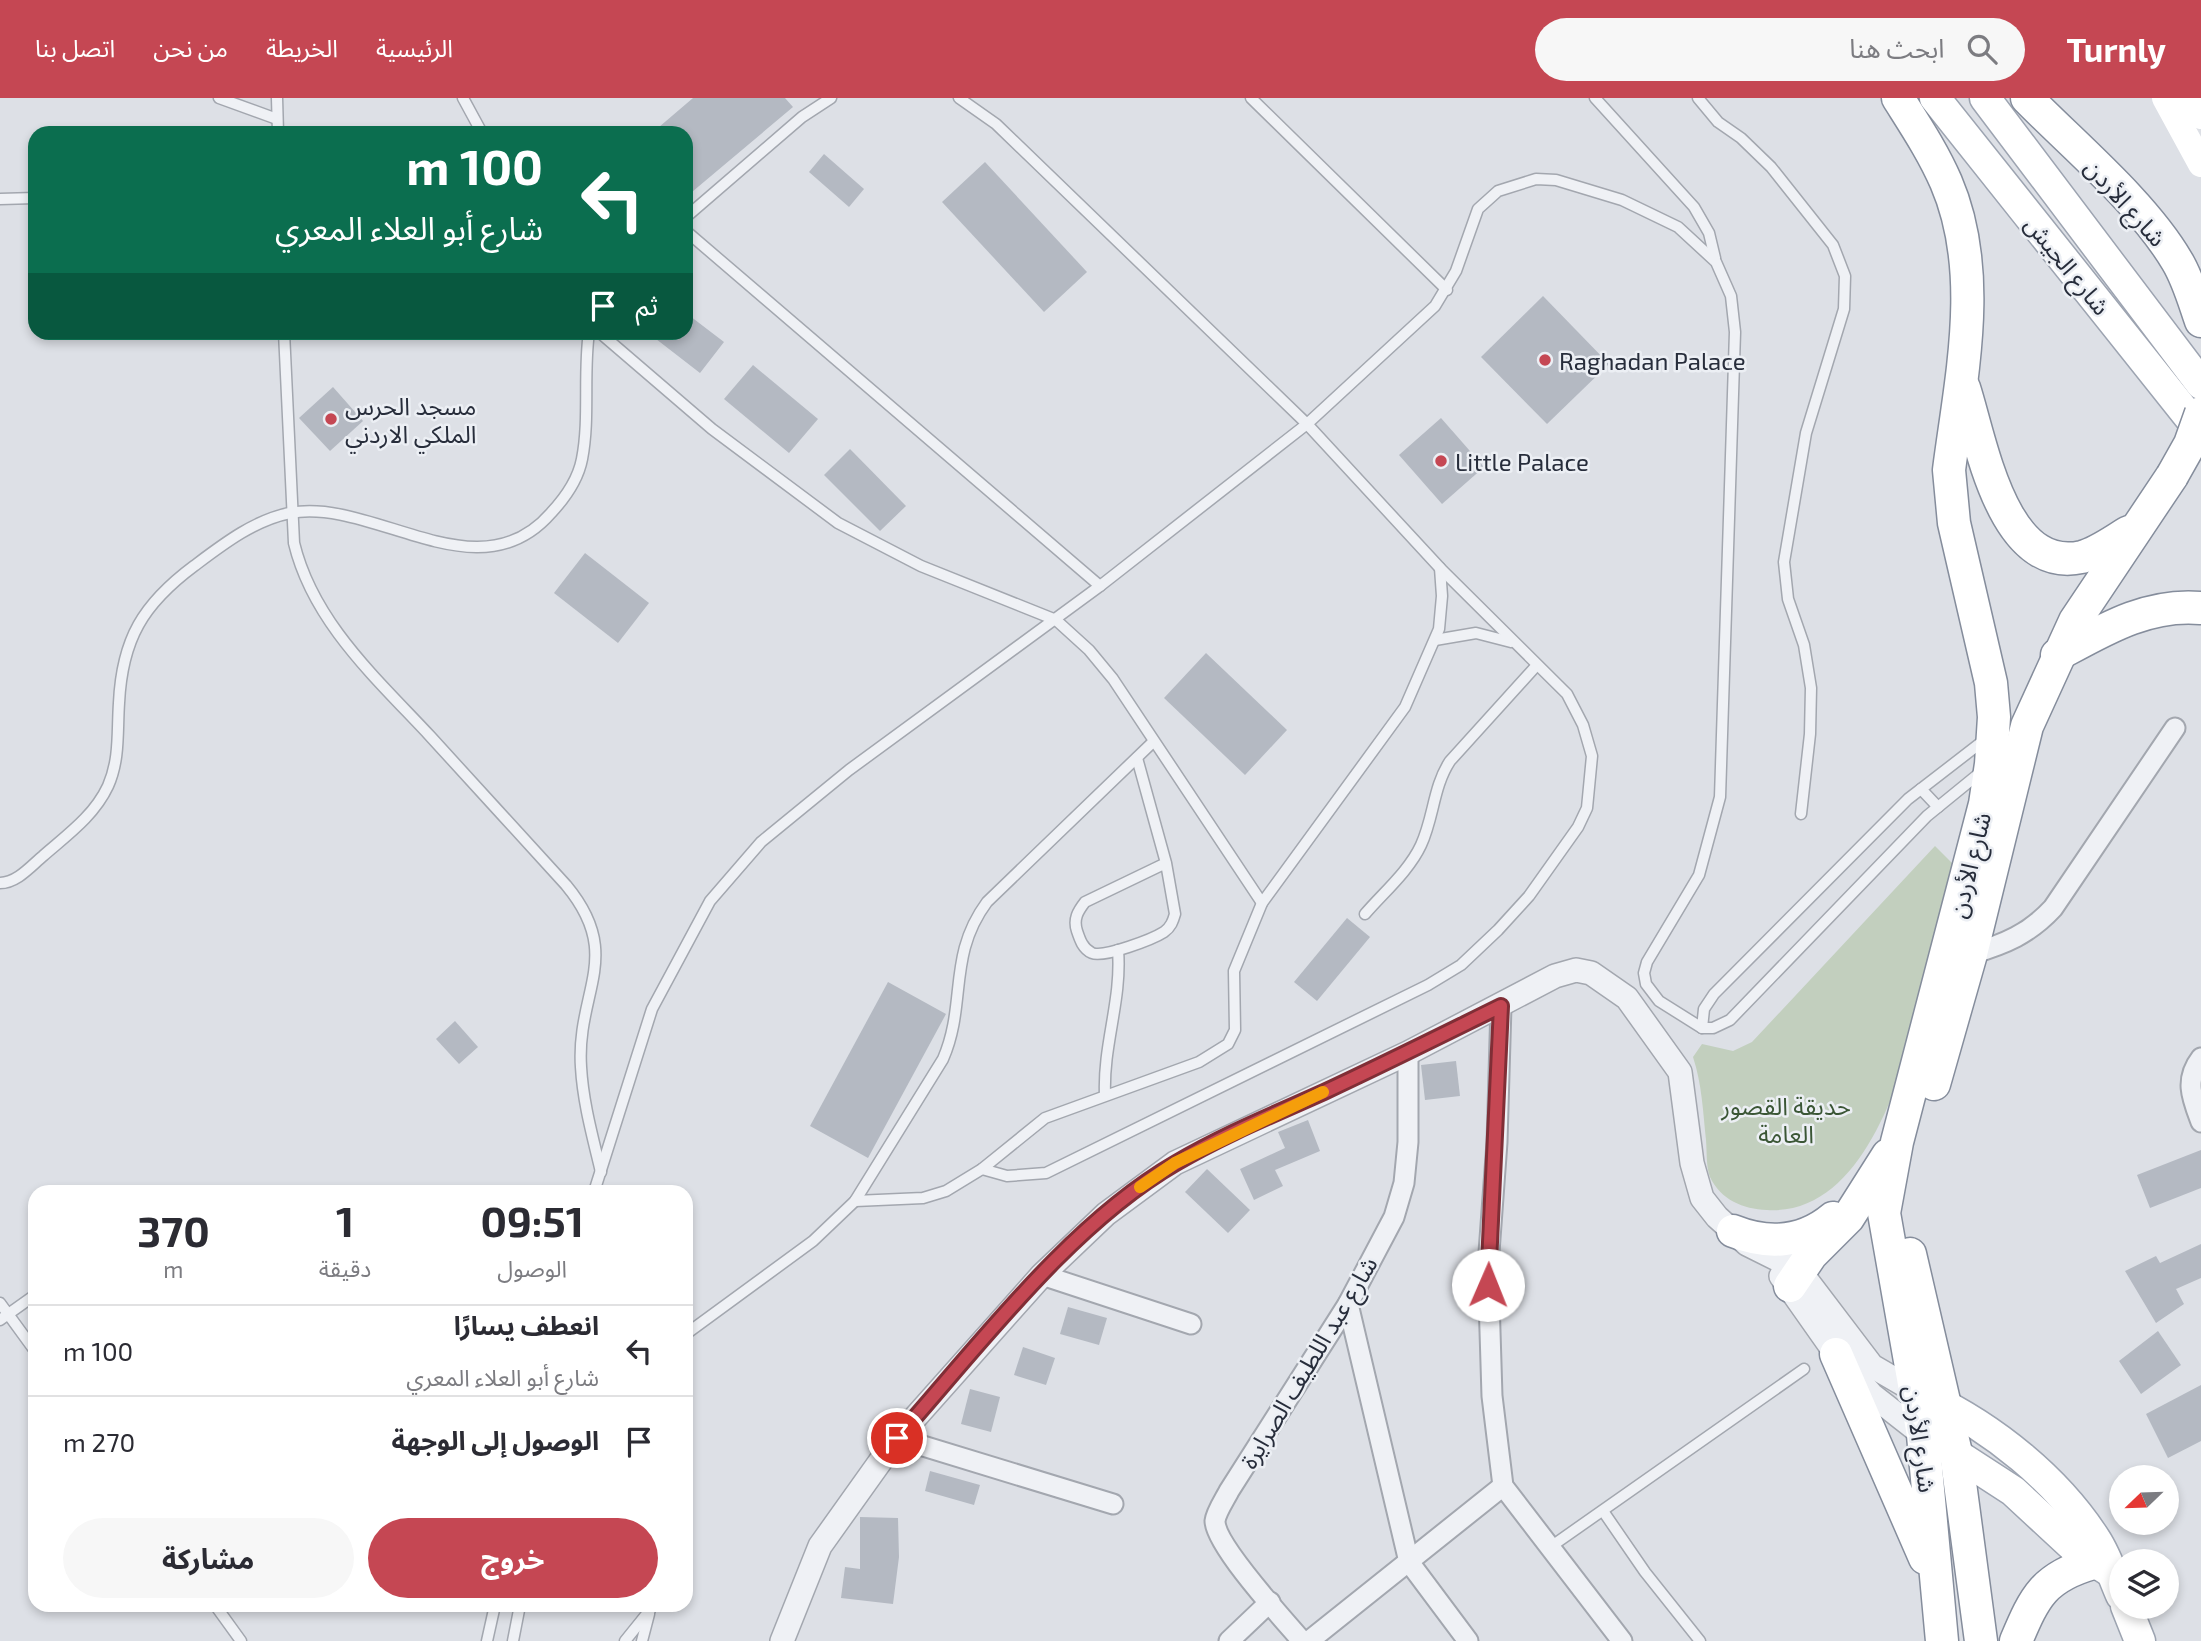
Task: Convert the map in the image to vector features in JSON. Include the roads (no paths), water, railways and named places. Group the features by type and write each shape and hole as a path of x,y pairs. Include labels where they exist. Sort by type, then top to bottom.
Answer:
{"highway":[{"name":"شارع الأردن","path":"1898,98 1947,183 1958,217 1965,254 1967,299 1961,377 1949,470 1950,492 1954,523 1983,636 1993,706 1992,749 1985,804 1897,1142 1884,1224 1923,1435 1942,1641"},
{"name":"شارع الأردن","path":"2026,98 2140,212 2178,262 2201,321"},
{"path":"1961,377 1998,499 2017,530 2033,546 2051,557 2083,557 2135,529"},
{"name":"شارع الأردن","path":"1982,1641 1956,1452 1905,1235 1903,1207 1913,1155 1971,954 2027,726 2057,655 2094,589 2172,476 2190,444 2201,414"},
{"path":"2057,655 2109,626 2153,610 2175,606 2201,608"},
{"path":"1794,1278 1848,1219 1897,1142"},
{"path":"1733,1231 1757,1241 1790,1240 1824,1225 1860,1198"},
{"path":"1836,1354 1937,1588"},
{"path":"2016,1641 2039,1594 2052,1579 2070,1569 2108,1576"}],"main road":[{"name":"شارع الجيش","path":"1935,98 2201,432"},
{"name":"شارع الجيش","path":"1985,98 2201,384"},
{"path":"2165,98 2201,164"},
{"path":"2192,98 2201,116"},
{"path":"1915,1391 1945,1405 1996,1436 2044,1479 2096,1539 2108,1576"},
{"path":"1923,1435 1956,1452 2013,1491 2108,1576"},
{"path":"2131,1619 2140,1641"}],"street":[{"path":"1971,954 2018,938 2035,927 2053,908 2175,727"},
{"path":"782,1641 820,1546 897,1438 1042,1276 1106,1214 1175,1163 1408,1053 1555,976 1576,970 1606,981 1627,998 1680,1072 1692,1163 1702,1198 1733,1231 1794,1278 1872,1366 1915,1391"},
{"path":"1501,1006 1497,1142 1488,1266 1492,1396 1503,1486 1548,1549 1622,1641"},
{"name":"شارع عبد اللطيف الصرايرة","path":"1302,1641 1229,1550 1215,1519 1229,1491 1348,1304 1394,1217 1405,1183 1408,1053"},
{"path":"2201,1058 2190,1080 2190,1095 2201,1122"},
{"path":"1042,1276 1191,1324"},
{"path":"1794,1278 1836,1354 1880,1404 1923,1435"},
{"path":"1348,1304 1409,1562 1468,1641"},
{"path":"897,1438 1113,1504"},
{"path":"1309,1641 1503,1486"},
{"path":"1229,1641 1270,1602"}],"lane":[{"path":"219,98 277,119"},
{"path":"277,98 278,126"},
{"path":"463,98 478,126"},
{"path":"693,211 802,117 831,98"},
{"path":"959,98 996,124 1307,424 1440,568 1567,694 1583,725 1592,756 1587,807 1566,848 1529,896 1461,965 1428,985 1046,1173 1007,1176 982,1168"},
{"path":"1251,98 1447,290"},
{"path":"1595,98 1694,206 1709,233 1716,262 1731,296 1735,332 1720,797 1699,876 1652,953 1644,973 1652,995 1702,1028 1721,1025 1741,1010 1992,749"},
{"path":"1698,98 1707,112 1741,138 1780,178 1833,244 1845,276 1844,309 1806,433 1784,562 1788,599 1804,645 1811,688 1810,734 1801,814"},
{"path":"597,1185 652,1009 710,901 761,842 849,770 1056,620 1307,424 1419,324 1447,290 1478,209 1498,191 1536,178 1577,185 1655,214 1692,237 1716,262"},
{"path":"0,199 28,198"},
{"path":"693,238 1100,586"},
{"path":"284,340 291,512 301,571 332,625 359,659 566,885 589,919 596,940 597,960 582,1035 581,1066 601,1173"},
{"path":"0,883 16,879 68,835 96,806 108,786 117,760 118,705 126,651 137,622 151,602 178,578 237,536 291,512 352,518 440,543 476,548 512,540 544,522 568,494 582,460 589,340"},
{"path":"608,340 712,429 838,523 921,566 1056,620 1089,650 1112,679 1262,903"},
{"path":"855,1201 923,1198 946,1191 982,1168 1045,1118 1199,1062 1228,1044 1234,1030 1234,971 1262,903 1389,733 1414,691 1442,616 1440,568"},
{"path":"1435,640 1476,633 1515,643"},
{"path":"1365,914 1421,845 1441,776 1450,761 1537,665"},
{"path":"693,1329 813,1241 855,1201 951,1042 957,978 966,937 976,918 987,902 1153,743"},
{"path":"1702,1028 1704,1009 1714,994 1921,789 1992,749"},
{"path":"1137,758 1167,863 1175,914 1172,924 1164,932 1118,950 1104,955 1083,947 1075,924 1077,912 1085,902 1167,863"},
{"path":"1921,789 1938,807"},
{"path":"1105,1094 1106,1050 1119,989 1118,950"},
{"path":"4,1317 28,1300"},
{"path":"0,1303 4,1317 28,1343"},
{"path":"1548,1549 1804,1369"},
{"path":"1603,1511 1645,1572 1700,1641"},
{"path":"220,1612 241,1641"},
{"path":"487,1641 493,1612"},
{"path":"513,1641 519,1612"},
{"path":"625,1641 647,1612"},
{"path":"642,1641 650,1612"}],"place":[{"name":"Raghadan Palace","path":"1545,360"},
{"name":"مسجد الحرس الملكي الاردني","path":"331,419"},
{"name":"Little Palace","path":"1441,461"}],"park label":[{"name":"حديقة القصور العامة","path":"1786,1119"}]}
